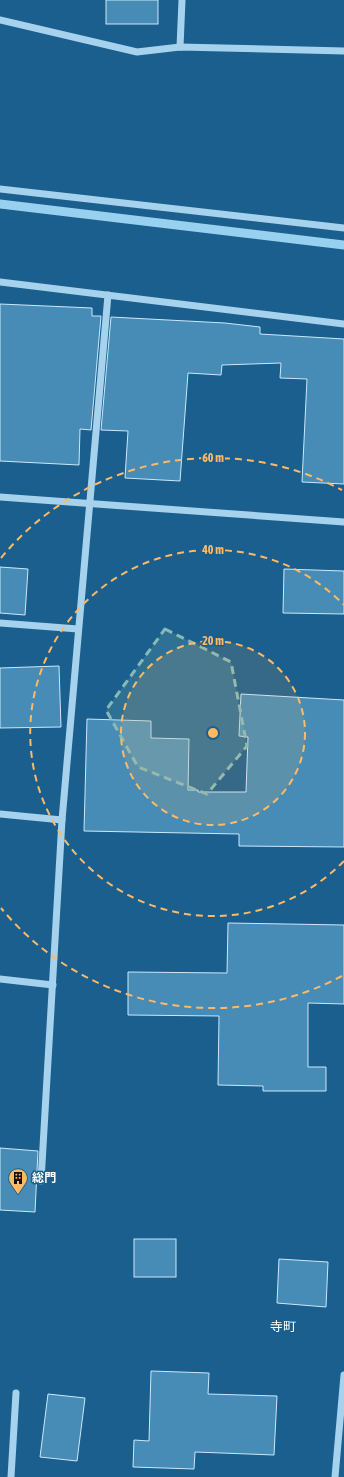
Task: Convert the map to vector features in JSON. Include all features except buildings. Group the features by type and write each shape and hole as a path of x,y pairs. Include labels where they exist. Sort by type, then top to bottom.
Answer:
{"street":[{"path":"180,47 182,0"},
{"path":"0,20 138,52 180,47 344,50"},
{"path":"0,189 344,228"},
{"path":"0,282 344,324"},
{"path":"40,1181 62,820 108,296"},
{"path":"0,496 344,522"},
{"path":"0,623 78,629"},
{"path":"0,814 62,820"},
{"path":"0,979 53,985"},
{"path":"335,1477 344,1375"},
{"path":"11,1477 16,1393"}],"highlighted area":[{"path":"165,629 231,662 247,746 207,794 138,767 106,710"}],"waterway":[{"path":"0,204 344,245"}],"place":[{"name":"総門","path":"18,1195"}],"district":[{"name":"寺町","path":"283,1326"}]}
